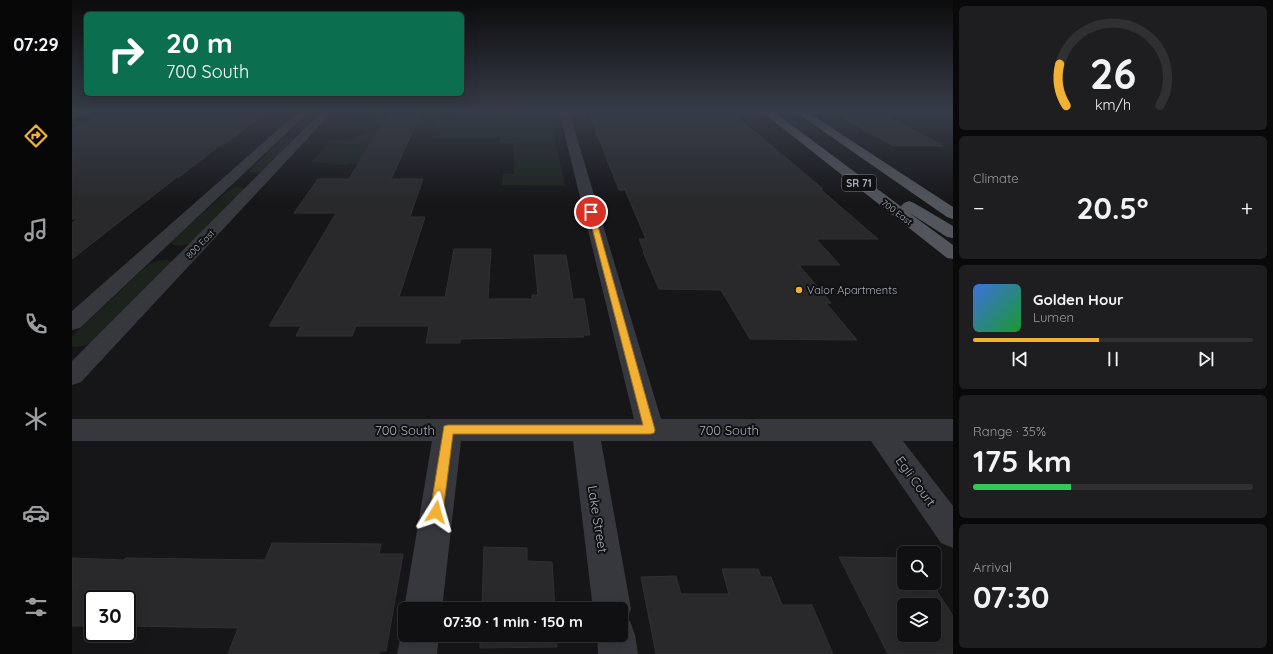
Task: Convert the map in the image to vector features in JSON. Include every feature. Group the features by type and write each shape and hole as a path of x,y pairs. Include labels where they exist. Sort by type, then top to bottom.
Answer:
{"main road":[{"name":"700 East","path":"805,142 953,254"},
{"name":"SR 71","path":"845,142 953,214"},
{"path":"851,177 925,214 953,233"}],"street":[{"path":"72,324 271,142"},
{"name":"800 East","path":"72,376 300,142"},
{"path":"572,142 650,430"},
{"path":"228,182 260,182"},
{"path":"148,254 190,254"},
{"name":"700 South","path":"72,430 953,430"},
{"path":"424,602 448,430"},
{"name":"Lake Street","path":"585,430 611,602"},
{"name":"Egli Court","path":"879,430 953,532"},
{"path":"417,654 419,642"},
{"path":"617,642 618,654"}],"shaded area":[{"path":"278,142 293,142 261,172 248,172"},
{"path":"330,142 372,142 358,163 343,165 312,162"},
{"path":"500,142 556,142 565,186 502,185 503,174 514,174 514,143 500,143"},
{"path":"234,187 247,188 195,242 181,246 173,245 171,243 225,193"},
{"path":"168,260 173,263 91,344 77,347 72,346 72,336 148,265 157,261"}],"building":[{"path":"72,142 228,142 222,146 219,146 177,177 72,259 72,223 78,219 72,219"},
{"path":"372,142 408,142 391,179 423,179 410,217 425,217 399,297 445,297 454,249 491,249 488,299 532,299 532,295 538,295 534,255 566,255 573,299 584,299 590,335 583,335 584,337 460,339 460,343 426,343 429,326 356,326 352,336 296,336 301,326 269,326 336,213 294,213 318,179 349,179"},
{"path":"600,142 766,142 823,189 820,189 878,239 816,239 840,265 799,265 831,303 826,303 857,340 750,339 721,290 659,289 639,239 646,239 625,190 619,190"},
{"path":"885,142 935,142 944,146 893,146"},
{"path":"272,543 381,544 379,554 403,554 386,651 379,651 379,654 228,654 238,628 136,626 136,590 84,590 84,626 72,626 72,558 124,560 126,558 265,560"},
{"path":"484,547 527,548 527,561 552,562 555,602 482,602"},
{"path":"839,557 897,558 897,590 936,590 953,616 953,654 888,654"},
{"path":"722,569 758,569 761,577 771,577 782,605 812,605 833,654 656,654 641,577 676,576 681,594 729,594"},
{"path":"480,642 557,642 557,647 480,648"}],"place":[{"name":"Valor Apartments","path":"799,290"}],"route":[{"path":"436,512 448,430 650,430 591,212"}]}
